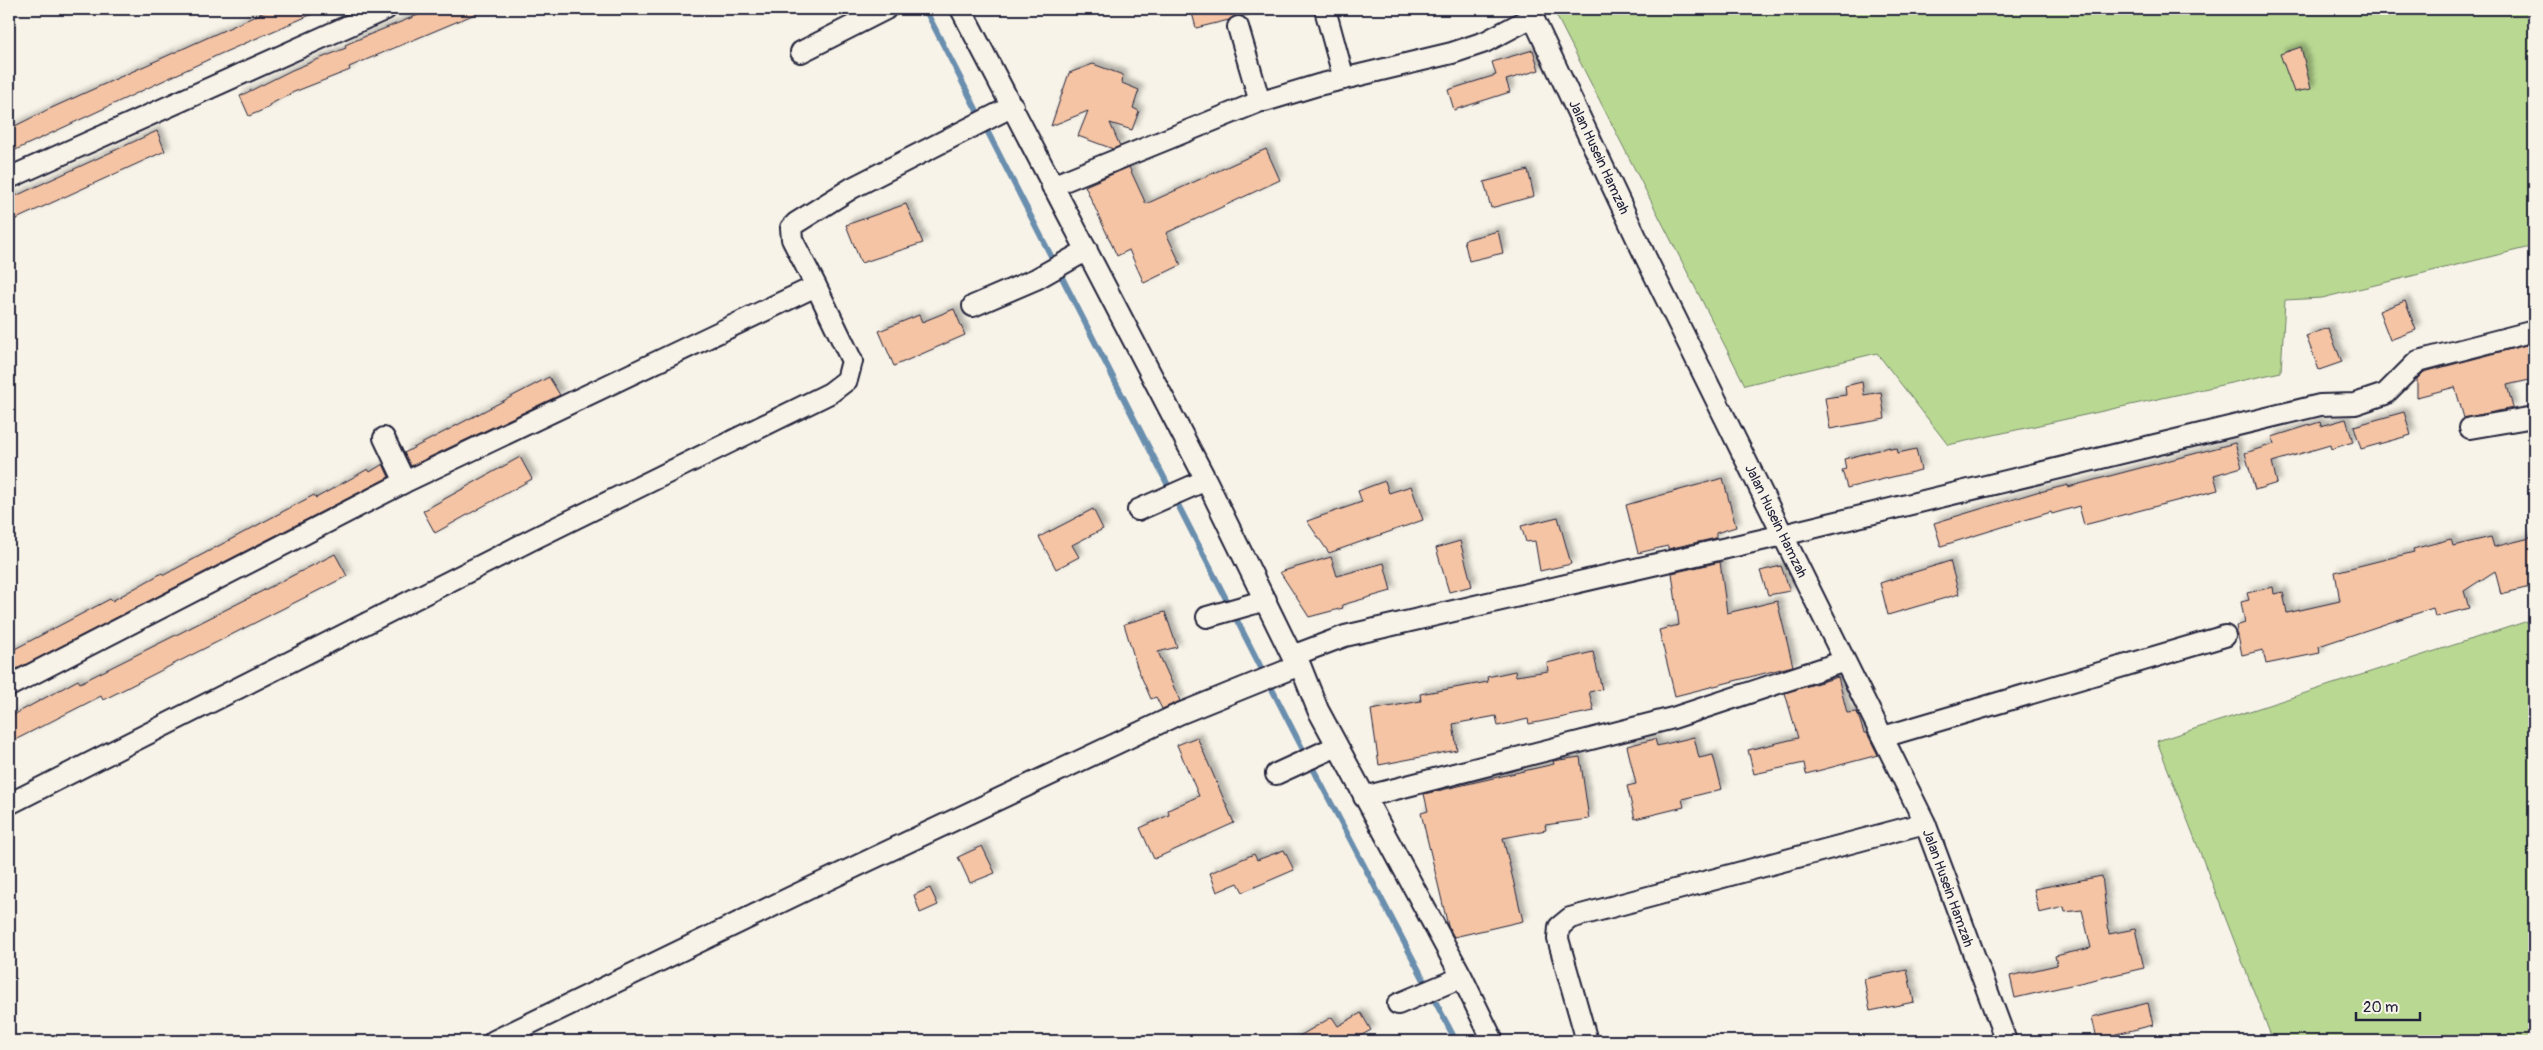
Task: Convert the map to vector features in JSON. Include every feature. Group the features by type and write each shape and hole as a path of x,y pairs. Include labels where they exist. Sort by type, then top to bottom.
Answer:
{"street":[{"path":"9,178 386,9"},
{"path":"801,52 886,9"},
{"path":"962,9 1005,110 1052,186 1081,253 1202,482 1318,710 1331,749 1364,797 1456,980 1493,1041"},
{"path":"1052,186 1261,100 1452,53 1485,42 1531,12"},
{"name":"Jalan Husein Hamzah","path":"1531,12 1646,258 1924,823 2006,1041"},
{"path":"1326,13 1344,79"},
{"path":"1238,27 1252,80 1261,100"},
{"path":"9,804 508,551 830,393 847,380 852,361 792,239 791,228 852,188 1005,110"},
{"path":"973,306 1036,279 1081,253"},
{"path":"9,686 405,482 816,286"},
{"path":"494,1041 814,886 1179,714 1251,684 1345,636 1783,535 2320,405 2355,404 2385,394 2418,361 2534,331"},
{"path":"2470,428 2534,417"},
{"path":"384,438 405,482"},
{"path":"1144,508 1202,482"},
{"path":"1214,615 1262,601"},
{"path":"1883,737 2225,636"},
{"path":"1364,797 1673,718 1845,661"},
{"path":"1282,771 1331,749"},
{"path":"1587,1041 1558,939 1559,928 1570,918 1924,823"},
{"path":"1405,1001 1456,980"}],"green space":[{"path":"1553,9 2534,9 2534,246 2322,298 2285,300 2281,372 1948,445 1877,353 1745,385"},
{"path":"2534,619 2534,1041 2273,1041 2157,741"}],"building":[{"path":"271,9 324,9 218,55 9,153 9,129"},
{"path":"433,9 487,9 349,67 350,70 294,92 269,105 270,107 249,116 240,96 292,70 346,48 345,45"},
{"path":"1191,9 1249,9 1249,15 1235,16 1229,20 1196,28"},
{"path":"2301,47 2311,89 2294,92 2280,54"},
{"path":"1533,50 1539,70 1506,80 1510,92 1454,110 1448,90 1496,75 1492,62"},
{"path":"1093,64 1123,75 1122,83 1139,90 1133,108 1139,111 1132,130 1110,123 1120,146 1113,149 1078,136 1088,111 1051,126 1069,73"},
{"path":"157,131 165,151 14,220 9,208 9,199"},
{"path":"1266,149 1280,180 1166,233 1181,265 1144,283 1129,250 1117,256 1085,186 1129,167 1146,204"},
{"path":"1528,170 1534,196 1491,208 1484,182"},
{"path":"906,204 923,243 861,263 846,225"},
{"path":"1498,231 1503,253 1469,261 1464,240"},
{"path":"2405,301 2416,330 2390,340 2379,311"},
{"path":"954,309 965,335 894,366 879,331 919,315 922,322"},
{"path":"2328,328 2342,362 2319,370 2306,336"},
{"path":"2534,343 2534,379 2507,385 2513,408 2464,418 2455,387 2417,397 2417,379 2424,372"},
{"path":"549,377 560,395 411,466 404,453"},
{"path":"1862,382 1864,395 1881,392 1885,419 1830,429 1825,398 1846,395 1845,386"},
{"path":"2404,412 2411,435 2361,449 2354,426"},
{"path":"2346,419 2353,442 2331,449 2330,445 2272,462 2277,483 2255,490 2245,453 2274,444 2272,437 2320,422 2321,426"},
{"path":"2235,443 2242,467 2214,475 2218,490 2084,525 2079,506 2052,514 2051,512 1941,546 1934,523 2040,491 2068,485 2068,487"},
{"path":"1890,447 1890,449 1897,448 1898,453 1916,449 1921,470 1847,488 1842,470 1846,469 1844,459"},
{"path":"520,457 532,479 435,533 423,511"},
{"path":"383,464 389,477 9,673 9,652 110,599 112,601 162,573 164,575 314,495 316,498 368,469 370,472"},
{"path":"1723,478 1736,527 1716,533 1716,538 1668,549 1668,546 1638,553 1626,505"},
{"path":"1385,481 1389,493 1411,486 1423,520 1329,553 1307,521 1362,502 1358,491"},
{"path":"1093,509 1103,529 1072,545 1079,557 1056,569 1039,537"},
{"path":"1558,517 1571,564 1540,571 1535,541 1526,542 1521,526"},
{"path":"2491,537 2494,547 2534,537 2534,586 2501,594 2495,571 2464,591 2469,608 2435,617 2433,608 2319,646 2320,653 2266,664 2263,650 2242,655 2236,626 2245,623 2241,602 2249,600 2247,593 2273,587 2274,594 2283,592 2287,613 2340,601 2335,572 2414,552 2413,549 2451,539 2453,546"},
{"path":"1460,541 1472,586 1449,592 1436,548"},
{"path":"335,554 347,576 103,700 101,696 9,743 9,719 17,713 78,680 80,683"},
{"path":"1331,557 1337,576 1384,563 1391,591 1342,605 1343,608 1309,617 1280,572"},
{"path":"1950,561 1959,594 1888,615 1880,583"},
{"path":"1720,562 1727,613 1777,601 1793,666 1675,696 1659,630 1679,625 1672,573"},
{"path":"1781,566 1790,591 1768,595 1760,571"},
{"path":"1165,612 1177,647 1158,652 1180,701 1162,709 1156,697 1151,699 1137,667 1124,624"},
{"path":"1593,652 1602,689 1589,692 1594,711 1529,724 1528,719 1498,726 1496,716 1453,724 1457,750 1379,765 1371,710 1421,701 1420,694 1488,682 1487,677 1515,671 1516,676 1548,671 1547,663"},
{"path":"1838,677 1847,713 1857,712 1864,733 1867,733 1878,755 1806,774 1804,763 1754,774 1748,750 1798,738 1785,693"},
{"path":"1197,737 1234,823 1154,859 1140,828 1169,815 1168,810 1199,796 1177,745"},
{"path":"1694,737 1699,758 1713,755 1722,789 1682,799 1684,807 1635,819 1627,786 1636,784 1627,746 1655,739 1657,746"},
{"path":"1580,757 1589,819 1545,825 1546,830 1503,838 1523,921 1454,937 1448,926 1421,813 1428,811 1424,794 1554,764 1553,761"},
{"path":"982,846 995,873 970,883 958,857"},
{"path":"1284,850 1294,870 1243,892 1238,883 1217,892 1210,873 1254,854 1257,860"},
{"path":"2102,876 2109,934 2135,929 2144,968 2015,998 2010,976 2057,965 2055,956 2091,948 2082,910 2065,912 2064,907 2039,913 2034,889"},
{"path":"930,888 938,905 920,913 914,895"},
{"path":"1907,970 1914,1002 1870,1011 1864,979"},
{"path":"2148,1003 2153,1025 2097,1039 2092,1017"},
{"path":"1361,1013 1371,1030 1351,1041 1291,1041 1332,1017 1338,1026"}],"waterway":[{"path":"925,9 1298,740 1456,1041"}]}
